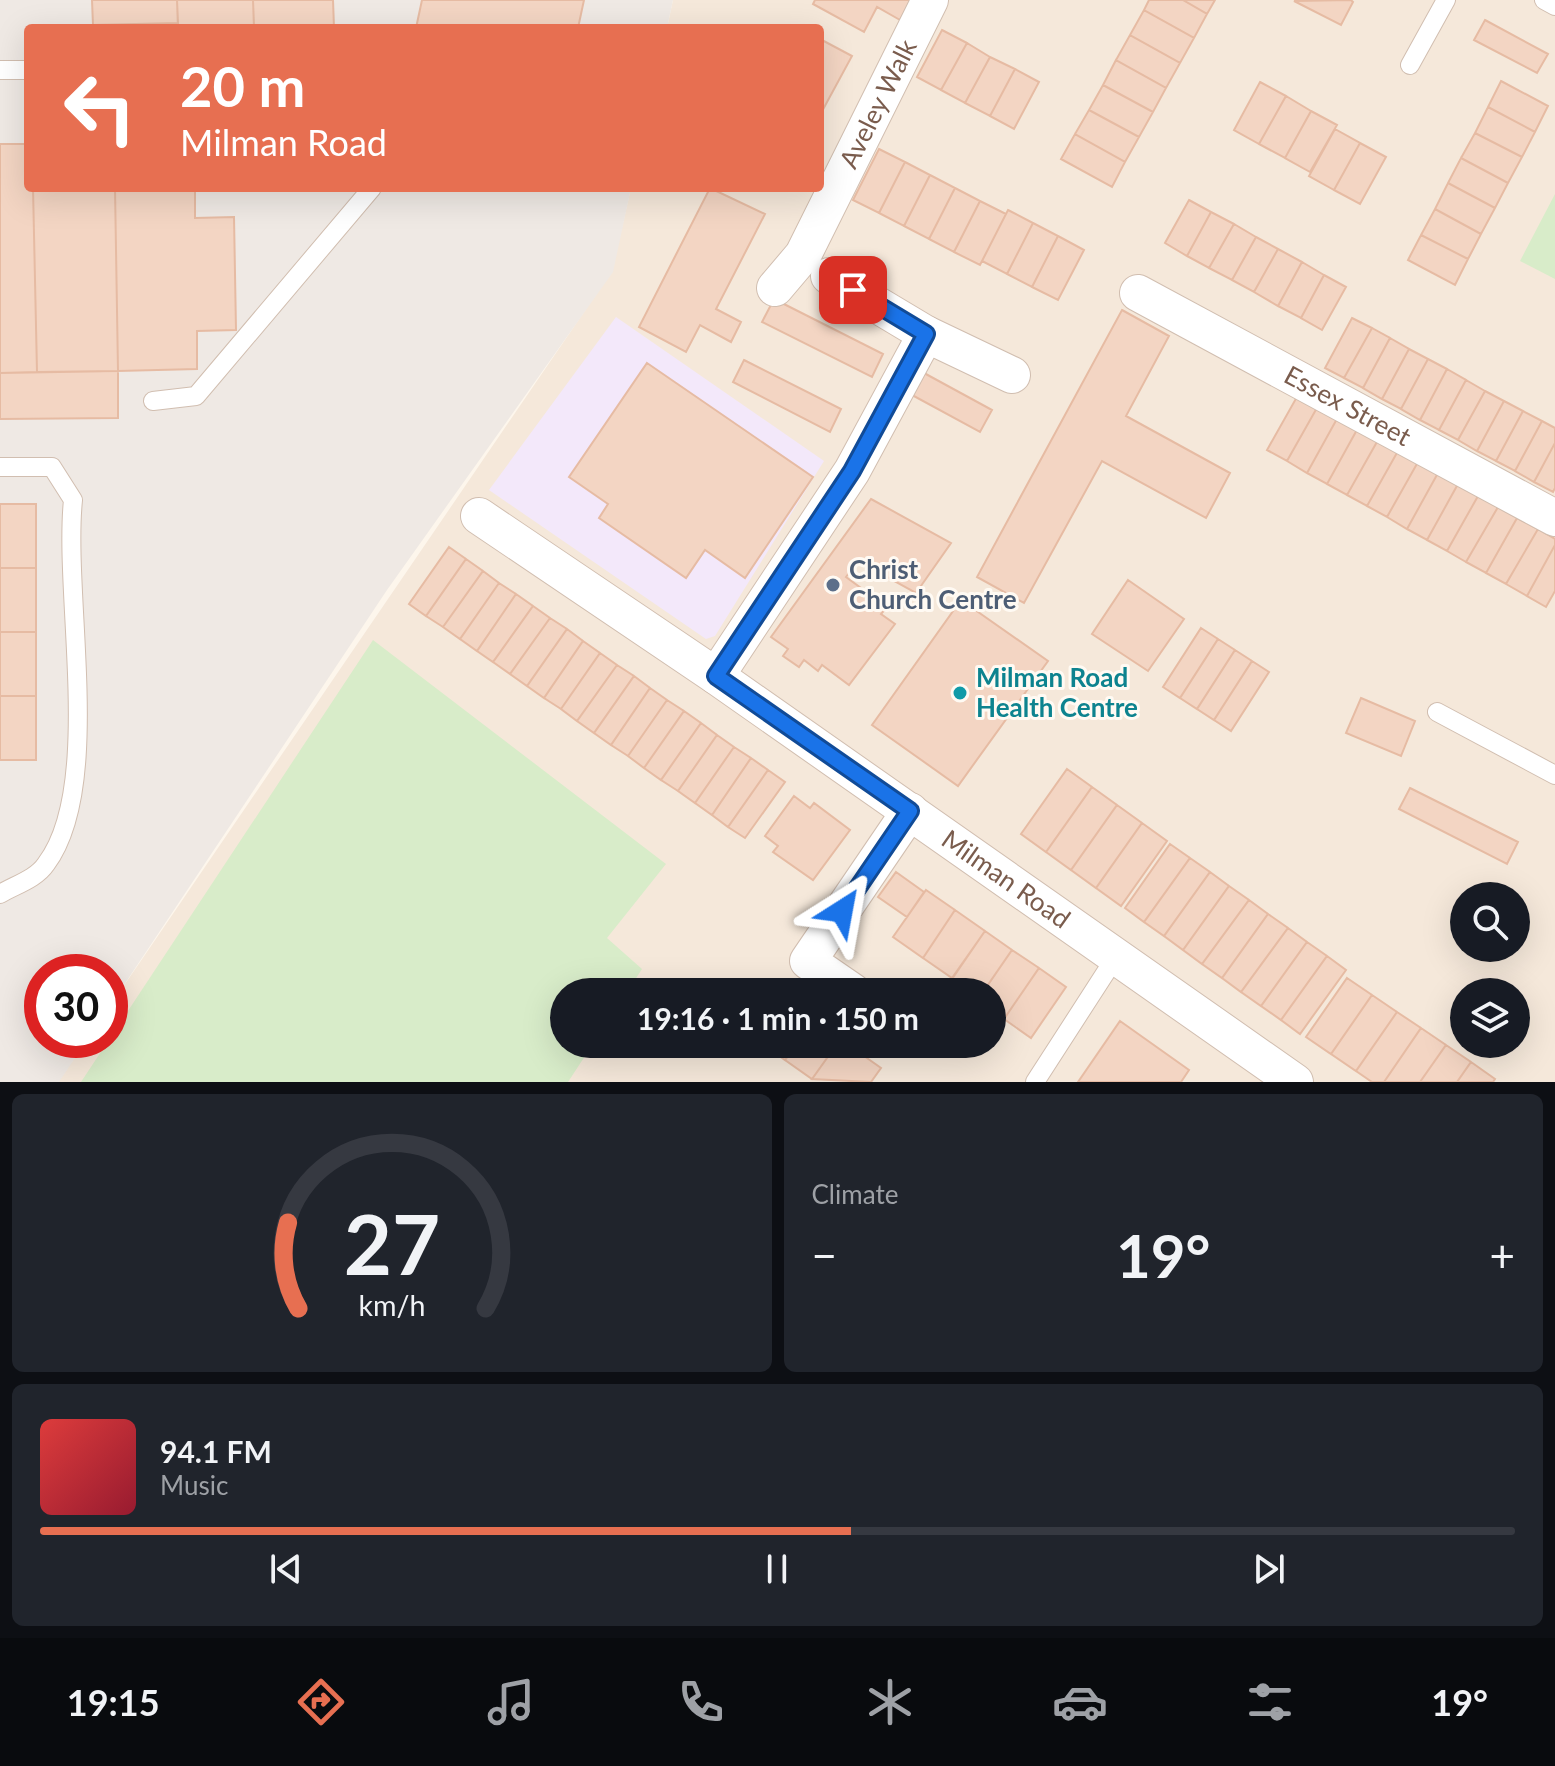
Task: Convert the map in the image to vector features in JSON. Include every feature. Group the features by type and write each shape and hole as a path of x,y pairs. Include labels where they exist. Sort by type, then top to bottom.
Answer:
{"street":[{"name":"Aveley Walk","path":"775,288 803,255 930,0"},
{"path":"829,276 926,334 1012,375"},
{"name":"Essex Street","path":"1138,293 1555,518"},
{"path":"716,676 852,471 926,334"},
{"name":"Milman Road","path":"479,516 716,676 1295,1082"},
{"path":"833,978 808,961 910,811"}],"lane":[{"path":"1410,65 1446,0"},
{"path":"1544,0 1555,6"},
{"path":"0,70 24,70"},
{"path":"153,401 196,396 369,192"},
{"path":"0,467 52,467 73,500 71,522 78,738 65,828 46,864 35,875 0,894"},
{"path":"1437,712 1555,775"},
{"path":"1035,1082 1115,958"}],"shaded area":[{"path":"0,0 673,0 668,24 24,24 24,192 630,192 613,272 387,590 128,979 128,954 24,954 24,1058 75,1058 59,1082 0,1082"},
{"path":"673,0 1555,0 1555,1082 58,1082 75,1058 128,1058 128,980 612,271 630,192 824,192 824,24 668,24"},
{"path":"616,317 824,461 715,636 706,639 489,490"}],"green space":[{"path":"1555,194 1555,279 1520,261"},
{"path":"373,640 666,864 607,938 642,969 636,978 550,978 550,1058 584,1058 568,1082 81,1082 97,1058 128,1058 128,1011"}],"building":[{"path":"92,0 177,0 178,23 93,24"},
{"path":"177,0 253,0 254,24 178,24"},
{"path":"253,0 333,0 334,24 254,24"},
{"path":"422,0 584,0 579,24 417,24"},
{"path":"815,0 911,0 900,20 877,7 864,32 813,4"},
{"path":"1149,0 1183,0 1207,14 1194,38 1144,10"},
{"path":"1183,0 1215,0 1207,14"},
{"path":"1294,1 1353,2 1341,25"},
{"path":"1144,10 1194,38 1180,63 1130,35"},
{"path":"1485,20 1548,54 1537,73 1474,40"},
{"path":"942,30 967,43 941,90 917,77"},
{"path":"1130,35 1180,63 1166,88 1116,60"},
{"path":"824,41 852,56 824,108"},
{"path":"967,43 990,57 965,103 941,90"},
{"path":"990,57 1015,69 990,116 965,103"},
{"path":"1116,60 1166,88 1153,112 1103,85"},
{"path":"1015,69 1039,82 1014,129 990,116"},
{"path":"1501,81 1548,106 1535,132 1488,107"},
{"path":"1260,82 1286,96 1259,144 1234,130"},
{"path":"1103,85 1153,112 1139,137 1089,110"},
{"path":"1286,96 1311,111 1285,158 1259,144"},
{"path":"1488,107 1535,132 1522,157 1475,133"},
{"path":"1089,110 1139,137 1125,162 1075,134"},
{"path":"1311,111 1337,125 1310,172 1285,158"},
{"path":"1335,129 1360,143 1334,190 1309,176"},
{"path":"1475,133 1522,157 1508,183 1461,158"},
{"path":"1075,134 1125,162 1112,187 1061,159"},
{"path":"1360,143 1386,157 1360,204 1334,190"},
{"path":"0,144 24,144 24,192 33,192 37,372 0,373"},
{"path":"879,149 905,162 879,213 853,200"},
{"path":"1461,158 1508,183 1495,208 1448,183"},
{"path":"905,162 930,175 904,226 879,213"},
{"path":"930,175 955,188 929,239 904,226"},
{"path":"1448,183 1495,208 1481,234 1435,209"},
{"path":"955,188 980,201 954,252 929,239"},
{"path":"33,192 115,192 118,371 37,372"},
{"path":"115,192 195,192 195,218 234,217 236,330 197,331 197,369 118,371"},
{"path":"708,192 718,192 765,214 716,309 741,322 731,342 700,325 686,352 639,327"},
{"path":"1189,200 1211,212 1187,256 1165,243"},
{"path":"980,201 1006,214 980,265 954,252"},
{"path":"1435,209 1481,234 1468,259 1421,235"},
{"path":"1008,210 1033,223 1007,274 982,261"},
{"path":"1211,212 1234,224 1209,268 1187,256"},
{"path":"1033,223 1058,236 1032,287 1007,274"},
{"path":"1234,224 1256,237 1232,280 1209,268"},
{"path":"1421,235 1468,259 1455,285 1408,260"},
{"path":"1058,236 1084,250 1058,300 1032,287"},
{"path":"1256,237 1278,249 1254,292 1232,280"},
{"path":"1278,249 1302,262 1278,306 1254,292"},
{"path":"1302,262 1324,275 1301,318 1278,306"},
{"path":"1324,275 1346,287 1322,330 1301,318"},
{"path":"774,299 883,354 872,377 762,322"},
{"path":"1122,310 1169,336 1126,416 1230,473 1206,518 1102,461 1024,603 977,577"},
{"path":"1352,318 1372,328 1344,378 1325,368"},
{"path":"1372,328 1390,338 1363,388 1344,378"},
{"path":"1390,338 1409,349 1382,399 1363,388"},
{"path":"1409,349 1428,359 1401,409 1382,399"},
{"path":"1428,359 1447,369 1420,420 1401,409"},
{"path":"744,360 841,409 830,432 733,382"},
{"path":"647,363 813,477 745,578 705,550 686,578 599,518 608,504 569,477"},
{"path":"1447,369 1466,380 1439,430 1420,420"},
{"path":"118,371 118,418 0,419 0,373"},
{"path":"924,373 992,410 980,432 912,395"},
{"path":"1466,380 1485,391 1458,440 1439,430"},
{"path":"1485,391 1504,401 1477,451 1458,440"},
{"path":"1298,395 1318,406 1287,461 1267,450"},
{"path":"1504,401 1523,411 1496,461 1477,451"},
{"path":"1318,406 1338,417 1307,473 1287,461"},
{"path":"1523,411 1542,421 1515,471 1496,461"},
{"path":"1338,417 1358,428 1327,484 1307,473"},
{"path":"1542,421 1555,428 1555,443 1534,482 1515,471"},
{"path":"1358,428 1378,440 1347,495 1327,484"},
{"path":"1378,440 1398,451 1367,506 1347,495"},
{"path":"1555,443 1555,488 1553,492 1534,482"},
{"path":"1398,451 1418,462 1387,517 1367,506"},
{"path":"1418,462 1438,473 1407,529 1387,517"},
{"path":"1438,473 1458,484 1427,540 1407,529"},
{"path":"1458,484 1478,496 1447,551 1427,540"},
{"path":"1478,496 1498,507 1466,562 1447,551"},
{"name":"Christ Church Centre","path":"871,499 951,543 916,593 858,561 846,577 887,607 881,614 895,624 849,685 822,665 818,671 804,660 799,667 783,656 788,649 771,637"},
{"path":"0,504 36,504 36,568 0,568"},
{"path":"1498,507 1517,518 1486,573 1466,562"},
{"path":"1517,518 1538,529 1506,584 1486,573"},
{"path":"1538,529 1555,539 1555,545 1527,596 1506,584"},
{"path":"1555,545 1555,591 1546,607 1527,596"},
{"path":"449,547 466,559 426,616 409,604"},
{"path":"466,559 483,571 443,627 426,616"},
{"path":"0,568 36,568 36,632 0,632"},
{"path":"483,571 499,583 460,639 443,627"},
{"path":"1128,580 1184,619 1148,671 1092,634"},
{"path":"499,583 516,594 477,651 460,639"},
{"path":"516,594 533,606 493,662 477,651"},
{"name":"Milman Road Health Centre","path":"961,600 1048,661 958,786 872,725"},
{"path":"533,606 550,618 510,674 493,662"},
{"path":"550,618 567,629 527,686 510,674"},
{"path":"1201,628 1218,639 1180,698 1163,687"},
{"path":"567,629 583,641 544,698 527,686"},
{"path":"0,632 36,632 36,696 0,696"},
{"path":"1218,639 1235,650 1197,709 1180,698"},
{"path":"583,641 600,653 561,709 544,698"},
{"path":"1235,650 1252,661 1214,720 1197,709"},
{"path":"600,653 617,665 577,721 561,709"},
{"path":"1252,661 1269,672 1231,731 1214,720"},
{"path":"617,665 634,676 594,733 577,721"},
{"path":"634,676 650,688 611,745 594,733"},
{"path":"650,688 667,700 628,756 611,745"},
{"path":"0,696 36,696 36,760 0,760"},
{"path":"1361,698 1415,721 1401,756 1346,733"},
{"path":"667,700 684,711 644,768 628,756"},
{"path":"684,711 701,723 661,780 644,768"},
{"path":"701,723 717,735 678,791 661,780"},
{"path":"717,735 734,747 695,803 678,791"},
{"path":"734,747 751,758 712,815 695,803"},
{"path":"751,758 768,770 728,827 712,815"},
{"path":"1067,769 1092,787 1046,852 1021,834"},
{"path":"768,770 785,782 745,838 728,827"},
{"path":"1092,787 1117,805 1071,870 1046,852"},
{"path":"1410,788 1518,842 1507,864 1399,809"},
{"path":"794,796 810,808 814,803 850,830 813,880 773,852 778,846 765,836"},
{"path":"1117,805 1142,823 1096,888 1071,870"},
{"path":"1142,823 1167,841 1121,906 1096,888"},
{"path":"1170,844 1190,858 1144,922 1125,908"},
{"path":"1190,858 1210,872 1164,936 1144,922"},
{"path":"896,872 924,892 907,917 878,897"},
{"path":"1210,872 1229,886 1183,950 1164,936"},
{"path":"1229,886 1249,900 1202,964 1183,950"},
{"path":"926,890 955,910 923,958 893,937"},
{"path":"1249,900 1268,914 1222,978 1202,964"},
{"path":"955,910 985,931 952,978 923,958"},
{"path":"1268,914 1288,928 1241,992 1222,978"},
{"path":"1288,928 1307,942 1261,1006 1241,992"},
{"path":"985,931 1012,950 993,978 953,978"},
{"path":"1307,942 1327,956 1281,1020 1261,1006"},
{"path":"1012,950 1039,968 1006,1016 1006,978 993,978"},
{"path":"1327,956 1346,970 1300,1034 1281,1020"},
{"path":"1039,968 1066,987 1031,1038 1006,1020"},
{"path":"1347,978 1372,995 1331,1054 1306,1037"},
{"path":"1372,995 1397,1012 1356,1071 1331,1054"},
{"path":"1397,1012 1421,1028 1384,1082 1372,1082 1356,1071"},
{"path":"1120,1021 1189,1070 1181,1082 1078,1082"},
{"path":"1421,1028 1446,1045 1420,1082 1384,1082"},
{"path":"1446,1045 1450,1048 1450,1058 1465,1058 1471,1062 1457,1082 1420,1082"},
{"path":"786,1058 827,1058 812,1079 785,1060"},
{"path":"827,1058 867,1058 881,1068 871,1082 812,1079"},
{"path":"1471,1062 1495,1079 1493,1082 1457,1082"}],"place":[{"name":"Christ Church Centre","path":"833,585"},
{"name":"Milman Road Health Centre","path":"960,693"}],"route":[{"path":"842,911 910,811 716,676 852,471 926,334 853,290"}]}
